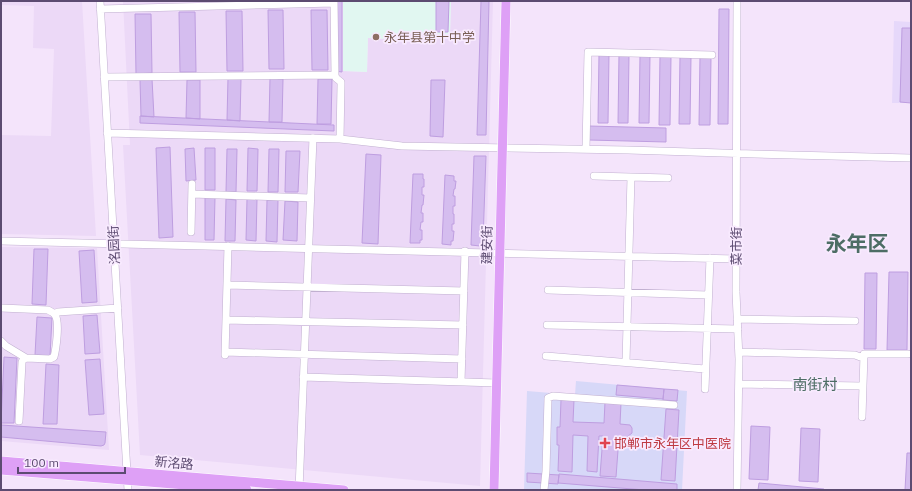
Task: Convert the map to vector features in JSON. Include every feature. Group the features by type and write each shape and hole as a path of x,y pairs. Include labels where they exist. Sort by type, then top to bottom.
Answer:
{"main road":[{"name":"建安街","path":"494,490 506,1"},
{"name":"新洺路","path":"1,461 247,490"},
{"name":"新洺路","path":"1,470 127,476 344,490"}],"street":[{"name":"洺园街","path":"100,1 128,490"},
{"name":"菜市街","path":"737,1 736,259 739,352 737,490"},
{"path":"100,9 334,2 335,75 341,85 340,139"},
{"path":"586,149 588,52 712,55"},
{"path":"104,77 335,75"},
{"path":"107,133 340,139 402,146 503,147 911,158"},
{"path":"299,488 313,138"},
{"path":"594,176 668,178"},
{"path":"626,362 631,177"},
{"path":"191,232 192,184"},
{"path":"192,194 310,198"},
{"path":"1,241 465,251 736,259"},
{"path":"228,246 225,354 462,359"},
{"path":"461,382 465,251"},
{"path":"705,389 710,258"},
{"path":"227,285 464,291"},
{"path":"548,290 708,295"},
{"path":"1,308 44,309 54,314 57,321 56,350 54,357 50,359 26,358 6,346 1,341"},
{"path":"54,314 58,312 118,308"},
{"path":"737,318 855,321"},
{"path":"226,320 463,325"},
{"path":"547,325 738,329"},
{"path":"739,352 854,355 863,358"},
{"path":"862,418 863,355 908,354"},
{"path":"546,356 706,369"},
{"path":"19,421 22,362 26,358"},
{"path":"303,377 496,383"},
{"path":"739,384 862,386"},
{"path":"544,490 548,398 551,396 674,405"}],"shaded area":[{"path":"1,1 82,1 96,236 1,234 1,135 51,136 54,49 33,48 34,6 1,5"},
{"path":"123,1 343,1 343,71 367,72 368,38 408,40 409,33 450,35 451,1 493,1 480,486 140,455 123,145 130,145"},
{"name":"永年县第十中学","path":"343,1 451,1 450,35 409,33 409,40 368,38 367,72 343,71"},
{"path":"894,21 911,22 911,103 892,103"},
{"path":"1,247 97,248 109,450 1,441"},
{"name":"邯郸市永年区中医院","path":"576,381 687,391 682,490 524,490 527,391 575,395"}],"building":[{"path":"336,1 342,1 342,72 335,71"},
{"path":"436,1 449,1 448,32 436,32"},
{"path":"481,1 489,1 486,135 477,135"},
{"path":"719,9 729,9 728,124 718,124"},
{"path":"268,10 283,10 284,69 269,69"},
{"path":"311,10 327,10 328,70 312,70"},
{"path":"226,11 242,11 243,71 227,71"},
{"path":"179,12 195,12 196,72 180,72"},
{"path":"135,14 151,14 152,73 136,74"},
{"path":"902,28 911,28 911,103 900,102"},
{"path":"599,54 609,54 608,123 598,123"},
{"path":"619,54 629,55 628,123 618,123"},
{"path":"640,55 650,55 649,123 639,123"},
{"path":"660,56 671,56 670,125 659,125"},
{"path":"680,56 691,56 690,124 679,124"},
{"path":"700,56 711,57 710,125 699,125"},
{"path":"228,78 241,79 240,121 227,120"},
{"path":"270,78 283,79 282,122 269,122"},
{"path":"152,79 154,117 141,116 140,80"},
{"path":"318,79 332,79 331,124 317,124"},
{"path":"187,80 200,80 200,119 186,118"},
{"path":"431,80 445,80 443,137 430,136"},
{"path":"140,116 334,125 334,131 140,123"},
{"path":"589,126 666,128 666,142 589,140"},
{"path":"170,147 173,237 159,238 156,148"},
{"path":"194,148 196,180 186,181 185,149"},
{"path":"205,148 215,148 215,190 205,190"},
{"path":"248,148 258,149 257,191 247,191"},
{"path":"227,149 237,149 236,192 226,192"},
{"path":"269,149 279,149 278,192 268,192"},
{"path":"286,151 300,151 298,192 285,192"},
{"path":"366,154 381,155 378,244 362,243"},
{"path":"474,156 486,156 483,241 480,246 471,245"},
{"path":"413,174 423,174 424,179 422,195 424,195 421,213 423,213 423,222 421,222 420,230 422,230 422,240 420,240 420,243 410,243"},
{"path":"445,175 454,176 454,181 456,181 453,196 455,196 455,206 453,206 454,224 452,224 452,231 454,231 451,245 442,244"},
{"path":"205,197 215,197 214,240 205,240"},
{"path":"226,199 236,200 235,241 225,241"},
{"path":"247,199 257,199 256,241 246,240"},
{"path":"267,200 278,200 277,242 266,241"},
{"path":"285,201 298,202 297,241 283,240"},
{"path":"34,249 48,249 46,305 32,304"},
{"path":"94,250 97,302 82,303 79,251"},
{"path":"889,272 908,272 907,350 887,350"},
{"path":"865,273 877,273 876,349 864,349"},
{"path":"97,315 100,353 85,354 83,316"},
{"path":"37,317 52,318 50,356 35,355"},
{"path":"4,357 17,358 14,423 1,423"},
{"path":"100,359 104,414 89,415 85,360"},
{"path":"46,364 59,365 57,424 43,424"},
{"path":"617,385 664,389 663,399 616,395"},
{"path":"664,389 678,390 677,401 663,400"},
{"path":"561,400 574,400 573,422 604,423 605,402 621,403 620,424 630,425 632,428 632,433 627,437 619,437 616,477 600,476 603,436 599,436 597,472 587,471 588,436 573,435 572,472 558,471 559,445 557,445 557,427 560,427"},
{"path":"666,409 679,410 675,481 661,480"},
{"path":"1,425 106,432 105,443 101,446 1,437"},
{"path":"751,426 770,427 768,480 749,479"},
{"path":"801,428 820,429 818,482 799,481"},
{"path":"907,453 911,453 911,490 905,490"},
{"path":"527,473 559,475 558,484 527,482"},
{"path":"559,474 677,484 677,490 645,490 558,483"},
{"path":"759,483 824,489 824,490 758,490"}],"place":[{"name":"永年县第十中学","path":"376,37"},
{"name":"邯郸市永年区中医院","path":"605,443"}],"district":[{"name":"永年区","path":"857,243"},
{"name":"南街村","path":"815,384"}]}
